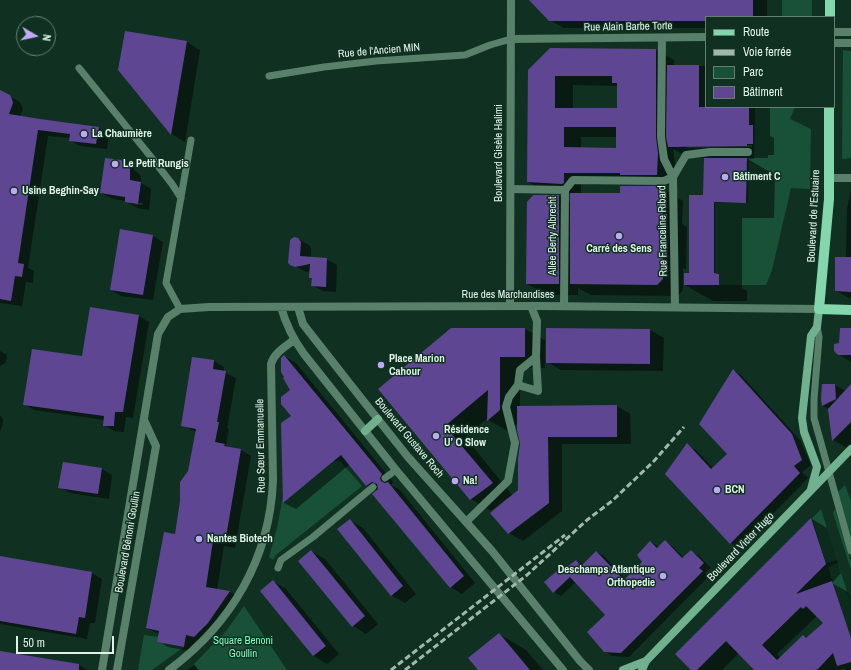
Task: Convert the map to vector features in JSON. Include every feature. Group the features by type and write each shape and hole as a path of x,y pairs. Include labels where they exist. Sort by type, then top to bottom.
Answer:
{"main road":[{"path":"830,0 830,16"},
{"name":"Boulevard de l'Estuaire","path":"811,489 817,467 804,432 802,412 811,336 817,327 828,216 829,108"},
{"path":"818,309 851,310"},
{"path":"365,431 378,419"},
{"name":"Boulevard Victor Hugo","path":"642,670 646,661 851,449"},
{"name":"Boulevard Victor Hugo","path":"622,670 646,661"}],"street":[{"name":"Boulevard Gisèle Halimi","path":"510,306 511,0"},
{"path":"835,32 851,32"},
{"name":"Rue Franceline Ribard","path":"662,38 661,137 664,159 673,177 675,307"},
{"name":"Rue Alain Barbe Torte","path":"511,39 705,38"},
{"path":"835,43 851,43"},
{"path":"511,189 565,190 573,180 664,181 673,177 686,155 710,152 748,152"},
{"path":"829,178 851,178"},
{"name":"Allée Berty Albrecht","path":"564,306 565,190"},
{"name":"Rue des Marchandises","path":"180,309 198,307 298,306 564,306 818,309"},
{"name":"Boulevard Gustave Roch","path":"298,306 303,324 408,457 492,551 589,670"},
{"path":"518,385 538,391 536,321 531,306"},
{"path":"281,307 286,325 294,340 396,470 563,670"},
{"name":"Boulevard Bénoni Goullin","path":"102,670 158,334 168,317 180,309"},
{"name":"Rue Sœur Emmanuelle","path":"169,670 194,650 223,618 244,586 254,567 263,544 272,499 273,480 271,364 272,360 279,351 294,340"},
{"path":"466,522 508,481 515,442 506,407 509,397 518,385 520,370 536,357"},
{"name":"Boulevard Bénoni Goullin","path":"117,670 156,446 144,420"}],"lane":[{"name":"Rue de l'Ancien MIN","path":"269,76 324,67 376,61 465,55 511,39"},
{"path":"79,68 155,162 181,198"},
{"path":"180,309 166,283 191,140"},
{"name":"Boulevard de l'Estuaire","path":"817,327 819,337 814,418 851,551"},
{"path":"385,478 396,470"},
{"path":"278,568 281,560 313,537 373,487"}],"green space":[{"path":"782,0 812,0 812,16 782,16"},
{"path":"843,50 851,51 851,158 842,159"},
{"path":"755,108 795,108 790,119 811,129 810,189 791,188 772,270 766,285 719,285 719,273 715,273 715,203 748,203 749,159 754,159"},
{"path":"334,461 340,461 362,486 276,555 273,560 269,557 277,528 283,496 288,499"},
{"path":"845,485 851,501 851,542 837,493"},
{"path":"821,509 837,560 826,563 812,518"},
{"path":"835,509 851,562 851,570 833,513"},
{"path":"838,563 851,604 851,641 828,567"},
{"name":"Square Benoni Goullin","path":"244,606 287,670 198,670 194,664 226,631"},
{"path":"144,635 158,637 157,642 184,647 152,670 138,670"}],"building":[{"path":"529,0 753,0 753,16 705,16 705,21 549,21"},
{"path":"125,31 187,41 171,135 118,70"},
{"path":"550,48 656,49 657,175 620,175 620,173 564,173 564,183 562,184 527,182 528,70","holes":["555,76 612,76 612,83 617,83 617,108 555,108","564,127 616,127 616,148 564,147"]},
{"path":"667,65 699,65 699,107 749,108 749,125 753,125 753,144 747,144 747,146 668,147 666,137"},
{"name":"Usine Beghin-Say","path":"0,90 10,95 12,99 13,103 9,114 99,127 96,144 69,141 70,134 38,130 18,263 24,264 22,277 15,276 11,301 0,299"},
{"path":"105,158 121,160 130,169 130,180 141,182 138,204 125,202 125,197 100,193"},
{"path":"704,158 747,158 746,203 714,202 714,273 719,274 719,285 684,285 684,273 689,273 689,195 703,195"},
{"name":"Carré des Sens","path":"620,186 657,186 657,188 664,188 663,214 667,214 667,258 663,258 663,279 657,285 570,284 570,193 620,193"},
{"path":"533,195 559,195 559,284 526,284 527,202"},
{"path":"120,229 153,235 143,295 110,290"},
{"path":"294,237 298,238 301,242 300,256 327,258 326,287 311,286 312,278 309,278 310,264 295,267 288,263 290,240"},
{"path":"835,257 851,257 851,292 835,291"},
{"path":"90,307 139,315 123,412 115,412 114,426 103,426 104,416 23,405 32,349 82,356"},
{"path":"451,328 525,328 525,357 500,357 500,410 487,421 488,390 445,426 493,483 470,500 378,389"},
{"path":"546,328 650,329 650,364 546,363"},
{"path":"840,328 851,328 851,355 838,355 834,351 834,344 839,343"},
{"path":"284,355 382,474 380,478 381,481 385,483 388,482 464,576 450,588 372,494 378,489 377,484 372,482 366,486 341,455 283,503 281,423 291,416 281,404 281,397 290,390 281,372 281,358"},
{"name":"Nantes Biotech","path":"192,357 214,360 213,369 226,371 215,442 225,444 224,446 241,449 225,543 213,541 206,587 230,591 208,623 194,637 186,635 184,647 157,642 159,631 146,628 164,532 175,534 180,501 180,482 188,471 196,429 181,426"},
{"path":"733,369 792,434 802,460 794,466 800,473 730,544 665,474 687,443 711,469 727,454 699,424"},
{"path":"822,384 835,384 836,399 822,406 821,399"},
{"path":"851,384 851,422 832,441 828,409"},
{"path":"617,405 617,437 548,437 549,503 508,534 490,513 518,490 518,459 520,444 517,430 517,406"},
{"path":"63,462 102,468 98,494 58,488"},
{"path":"811,518 826,564 796,594 832,581 851,638 851,662 837,666 833,653 818,669 815,670 754,670 726,641 697,670 691,670 675,654","holes":["806,606 823,623 806,638 803,635 777,660 762,645 801,607 803,609"]},
{"path":"350,519 403,586 391,596 337,529"},
{"path":"665,540 682,558 691,550 704,563 699,568 703,571 621,653 604,652 587,632 605,615 570,577 553,593 544,582 557,571 559,573 576,560 581,566 596,551 624,580 642,562 637,555 650,541 657,548"},
{"path":"311,550 365,616 352,627 298,561"},
{"path":"0,556 92,572 85,618 79,617 76,634 0,621"},
{"path":"273,580 326,646 313,656 260,591"},
{"path":"499,633 530,670 478,670 468,658"},
{"path":"0,651 79,664 79,670 0,670"}],"railway":[{"path":"405,670 527,575 587,520 612,501 654,461 684,427"},
{"path":"391,670 565,535"}],"place":[{"name":"La Chaumière","path":"84,134"},
{"name":"Le Petit Rungis","path":"115,164"},
{"name":"Bâtiment C","path":"725,177"},
{"name":"Usine Beghin-Say","path":"14,191"},
{"name":"Carré des Sens","path":"619,236"},
{"name":"Place Marion Cahour","path":"381,365"},
{"name":"Résidence U’ O Slow","path":"436,436"},
{"name":"Na!","path":"455,481"},
{"name":"BCN","path":"717,490"},
{"name":"Nantes Biotech","path":"199,539"},
{"name":"Deschamps Atlantique Orthopedie","path":"663,576"}]}
